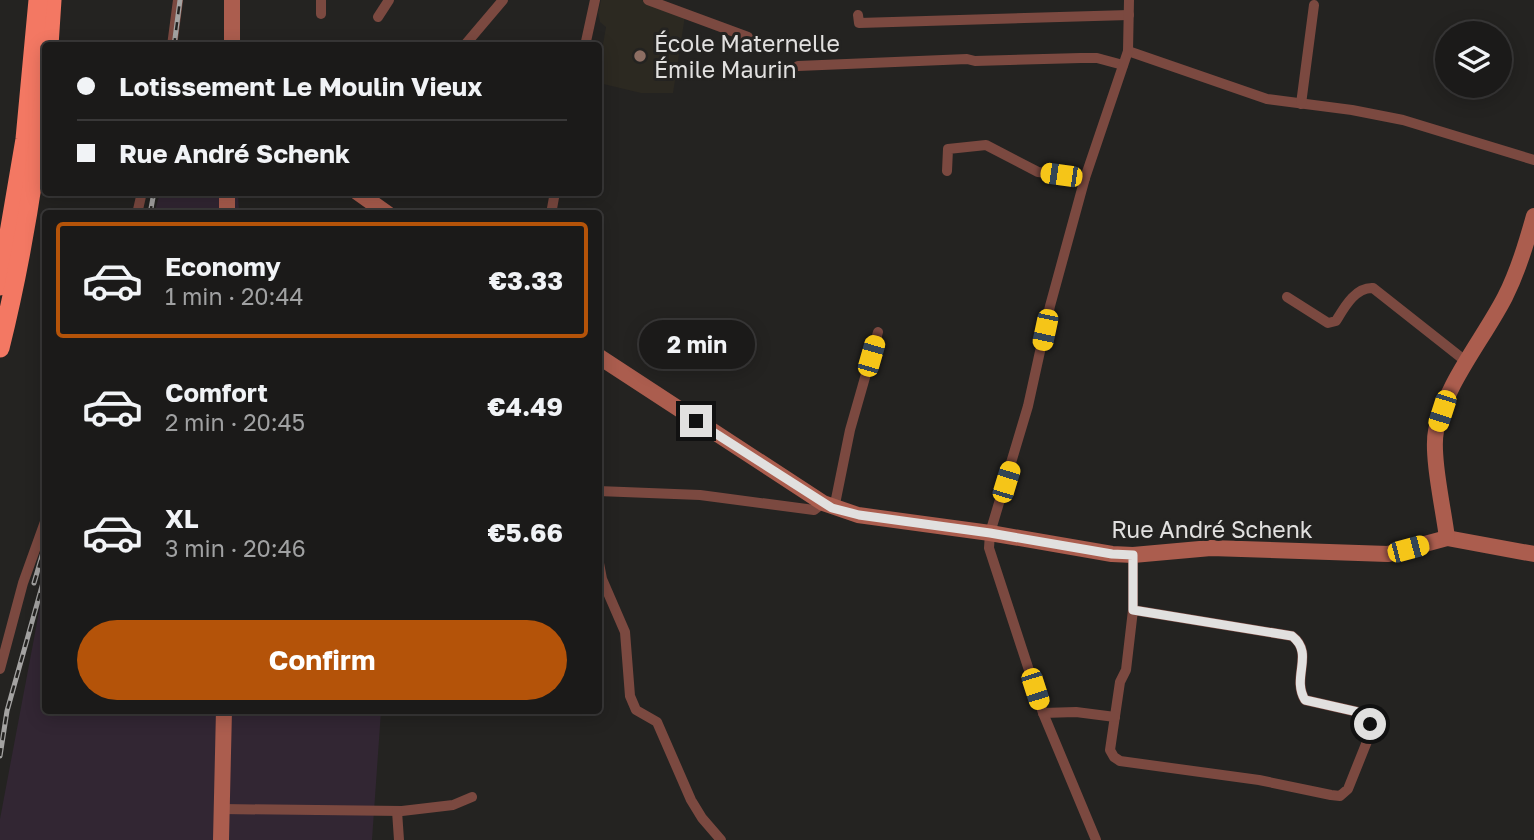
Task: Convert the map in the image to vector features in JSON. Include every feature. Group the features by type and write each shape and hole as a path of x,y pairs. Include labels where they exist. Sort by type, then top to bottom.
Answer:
{"highway":[{"path":"0,286 25,139 38,0"},
{"path":"49,42 52,0"},
{"path":"0,348 27,218 42,109"}],"street":[{"path":"173,42 178,0"},
{"path":"231,42 232,0"},
{"path":"321,0 321,14"},
{"path":"378,17 389,0"},
{"path":"467,42 503,0"},
{"path":"586,42 595,0"},
{"path":"648,0 748,37"},
{"path":"1096,840 1043,713 989,548 990,533 1028,406 1050,306 1085,178 1128,51 1129,0"},
{"path":"1301,104 1314,5"},
{"path":"858,15 859,23 1129,15"},
{"path":"1128,51 1267,99 1352,110 1403,120 1534,160"},
{"path":"797,66 835,70 967,59 1081,58 1097,58 1123,65"},
{"path":"947,171 948,149 986,145 1038,172 1085,178"},
{"path":"363,196 382,210"},
{"path":"1447,538 1435,448 1436,432 1448,397 1504,297 1523,254 1534,216"},
{"path":"1287,297 1328,323 1336,321 1358,293 1366,288 1373,288 1468,363"},
{"path":"602,491 700,495 814,510 828,505 836,499 850,430 878,332"},
{"name":"Rue André Schenk","path":"602,359 828,505 859,515 990,533 1112,554 1133,555 1210,548 1388,554 1447,538 1534,554"},
{"path":"0,669 23,583 42,530"},
{"path":"1133,555 1133,610 1126,670 1120,682 1110,750 1114,757 1120,761 1259,780 1340,796 1348,789 1370,734 1370,724 1365,716 1358,712 1305,700 1300,692 1303,649 1300,642 1292,636 1133,610"},
{"path":"602,579 625,632 630,696 636,710 657,722 691,800 721,840"},
{"path":"1043,713 1076,712 1115,718"},
{"path":"221,840 224,714"},
{"path":"222,809 397,811 453,805 472,797"},
{"path":"397,811 399,840"}],"shaded area":[{"name":"École Maternelle Émile Maurin","path":"601,0 642,0 685,16 673,93 641,93 602,84 602,50 606,27 600,22 598,13"},
{"path":"159,196 238,196 239,210 155,210"},
{"path":"42,596 42,714 381,714 372,840 0,840 0,819"}],"railway":[{"path":"175,42 180,0"},
{"path":"151,210 153,196"},
{"path":"34,583 42,556"},
{"path":"0,756 7,711 42,586"}],"place":[{"name":"École Maternelle Émile Maurin","path":"640,56"}],"route":[{"path":"696,421 832,508 859,515 1133,555 1133,610 1292,636 1300,642 1303,649 1300,692 1305,700 1358,712 1365,716 1370,724"}]}
